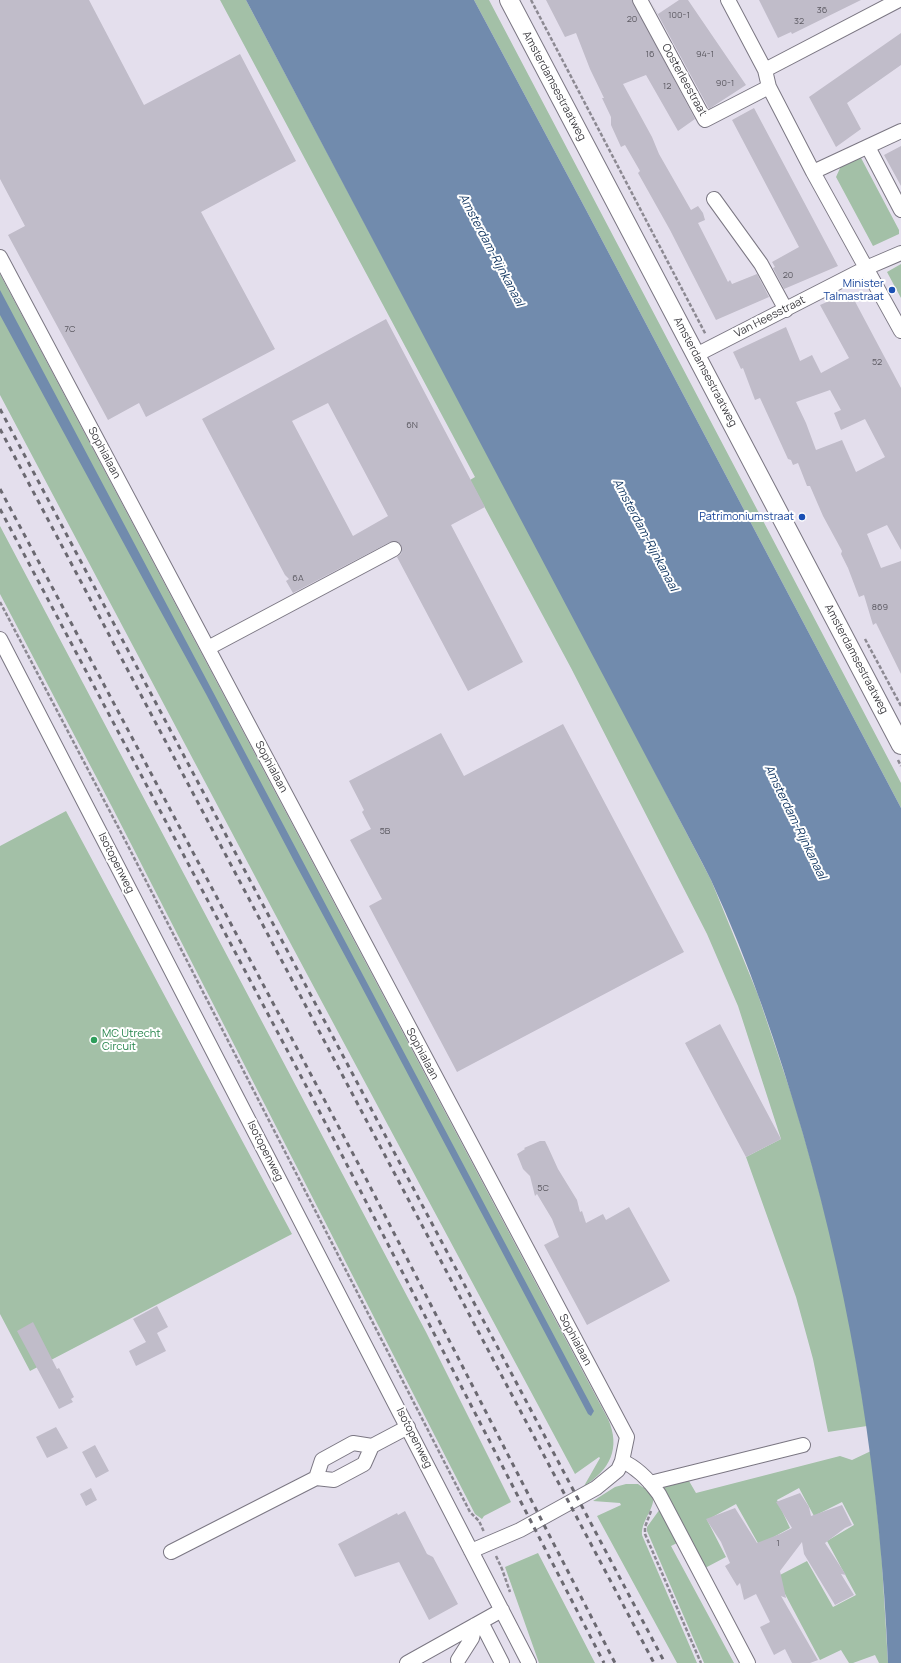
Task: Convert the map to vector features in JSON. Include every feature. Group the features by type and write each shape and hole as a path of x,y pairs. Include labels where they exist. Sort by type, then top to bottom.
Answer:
{"main road":[{"name":"Amsterdamsestraatweg","path":"509,0 901,745"}],"street":[{"name":"Oosterleestraat","path":"640,0 705,120 769,87"},
{"path":"728,0 765,70 769,87 813,172 901,331"},
{"path":"765,70 899,0"},
{"path":"813,172 901,131"},
{"path":"868,147 901,210"},
{"path":"714,199 761,264 786,310"},
{"path":"866,268 901,253"},
{"name":"Sophialaan","path":"0,257 626,1437 622,1461 615,1473 596,1488 520,1530 471,1551"},
{"name":"Van Heesstraat","path":"696,355 866,268"},
{"path":"208,648 394,549"},
{"name":"Isotopenweg","path":"0,639 529,1663"},
{"path":"316,1478 322,1460 353,1444 372,1446 408,1427"},
{"path":"650,1483 803,1445"},
{"path":"171,1552 316,1478 334,1480 364,1464 372,1446"},
{"path":"622,1461 636,1468 659,1494 748,1663"},
{"path":"407,1663 502,1610"},
{"path":"458,1660 472,1638 478,1623"},
{"path":"478,1623 502,1663"}],"path":[{"path":"0,602 131,852 470,1512 479,1521 502,1569 511,1595"},
{"path":"659,1494 645,1527 644,1534 701,1663"}],"green space":[{"path":"220,0 246,0 594,655 711,880 758,995 795,1105 813,1168 834,1248 848,1312 867,1426 828,1432 813,1359 796,1297 746,1157 781,1139 738,1006 707,934 571,668 470,480 475,477"},
{"path":"474,0 489,0 901,783 901,808 584,206"},
{"path":"860,156 899,230 899,234 873,246 836,177 841,166"},
{"path":"901,264 901,298 887,272"},
{"path":"0,274 608,1419 612,1430 613,1439 611,1457 601,1473 584,1486 600,1458 599,1457 575,1474 293,948 0,395"},
{"path":"0,526 426,1332 511,1502 484,1516 482,1519 475,1514 111,805 0,594"},
{"name":"MC Utrecht Circuit","path":"66,811 292,1234 30,1371 0,1314 0,846"},
{"path":"871,1451 881,1547 888,1663 879,1663 875,1655 849,1663 841,1650 820,1660 776,1577 807,1561 833,1607 856,1595 827,1541 854,1525 842,1502 814,1516 799,1488 777,1500 790,1528 759,1545 736,1504 707,1520 726,1557 705,1568 663,1489 667,1485 689,1481 696,1493 840,1456 852,1460"},
{"path":"626,1484 638,1484 653,1494 652,1504 642,1530 642,1535 697,1663 677,1663 597,1516 621,1505 620,1503 593,1501 615,1487"},
{"path":"660,1509 677,1543 671,1546 734,1663 704,1663 647,1531 647,1527"},
{"path":"538,1553 595,1663 539,1663 505,1567"}],"water":[{"name":"Amsterdam-Rijnkanaal","path":"246,0 474,0 901,808 901,1663 888,1663 879,1529 871,1462 862,1396 836,1265 821,1199 803,1134 773,1037 738,942 711,880 698,855"},
{"path":"0,290 594,1411 591,1416 588,1414 206,694 0,315"}],"building":[{"path":"0,0 89,0 144,105 240,54 296,161 201,212 275,349 146,417 139,403 108,420 8,235 25,226 0,179"},
{"path":"546,0 632,0 695,119 678,131 646,75 623,84 652,137 659,154 691,210 698,206 703,213 705,220 698,223 728,282 730,280 732,284 757,274 769,297 716,320 670,230 638,173 640,171 625,145 621,147 611,125 611,117 602,98 604,98 590,69 576,33 565,37"},
{"path":"650,0 658,14 679,0 688,0 746,85 709,109"},
{"path":"759,0 861,0 792,34 791,32 778,38"},
{"path":"901,33 901,65 847,103 861,129 836,147 809,97"},
{"path":"754,108 838,266 784,289 773,268 775,267 772,262 799,247 732,120"},
{"path":"901,146 901,186 884,155"},
{"path":"850,292 901,388 901,550 887,525 867,534 881,568 901,561 901,674 876,623 873,625 864,595 859,597 841,554 842,551 823,516 810,486 807,486 798,463 793,465 791,460 788,459 760,398 755,400 743,368 741,369 733,352 786,327 800,361 812,355 821,373 849,358 820,305","holes":["830,390 841,410 834,413 841,430 865,419 885,457 856,472 842,440 816,450 796,402"]},
{"path":"386,319 485,507 451,525 523,662 468,691 397,557 401,554 402,550 401,545 398,542 390,542 293,593 286,581 289,579 285,575 202,419","holes":["328,403 388,516 353,536 292,421"]},
{"path":"563,724 684,952 457,1072 369,906 382,899 350,840 371,829 362,812 364,810 349,781 441,733 464,776"},
{"path":"720,1024 781,1139 746,1157 685,1043"},
{"path":"540,1141 545,1141 558,1169 577,1200 580,1212 582,1211 586,1223 603,1214 606,1220 629,1207 670,1281 587,1325 544,1245 559,1237 552,1219 537,1194 535,1196 530,1176 523,1169 517,1154 525,1149 524,1148"},
{"path":"157,1306 168,1327 157,1333 166,1351 136,1366 129,1351 146,1342 133,1319"},
{"path":"33,1322 57,1369 59,1368 74,1397 71,1399 73,1402 59,1409 17,1331"},
{"path":"56,1427 68,1448 47,1458 36,1437"},
{"path":"95,1445 109,1471 96,1478 82,1452"},
{"path":"91,1488 97,1500 86,1506 80,1494"},
{"path":"800,1493 809,1507 811,1516 842,1505 852,1525 845,1528 825,1543 846,1575 841,1574 854,1595 835,1605 804,1554 802,1542 780,1571 786,1598 781,1596 818,1660 810,1663 792,1663 785,1649 774,1655 760,1627 770,1622 756,1594 744,1600 740,1583 737,1586 725,1566 730,1563 721,1542 706,1519 735,1508 757,1543 792,1528 776,1502"},
{"path":"405,1511 427,1554 433,1557 458,1604 429,1620 399,1562 355,1577 338,1544 397,1513 398,1515"}],"railway":[{"path":"0,409 665,1663"},
{"path":"0,429 654,1663"},
{"path":"0,489 360,1167 615,1663"},
{"path":"0,509 312,1097 604,1663"}],"place":[{"name":"Minister Talmastraat","path":"892,290"},
{"name":"Patrimoniumstraat","path":"802,517"},
{"name":"MC Utrecht Circuit","path":"94,1040"}]}
